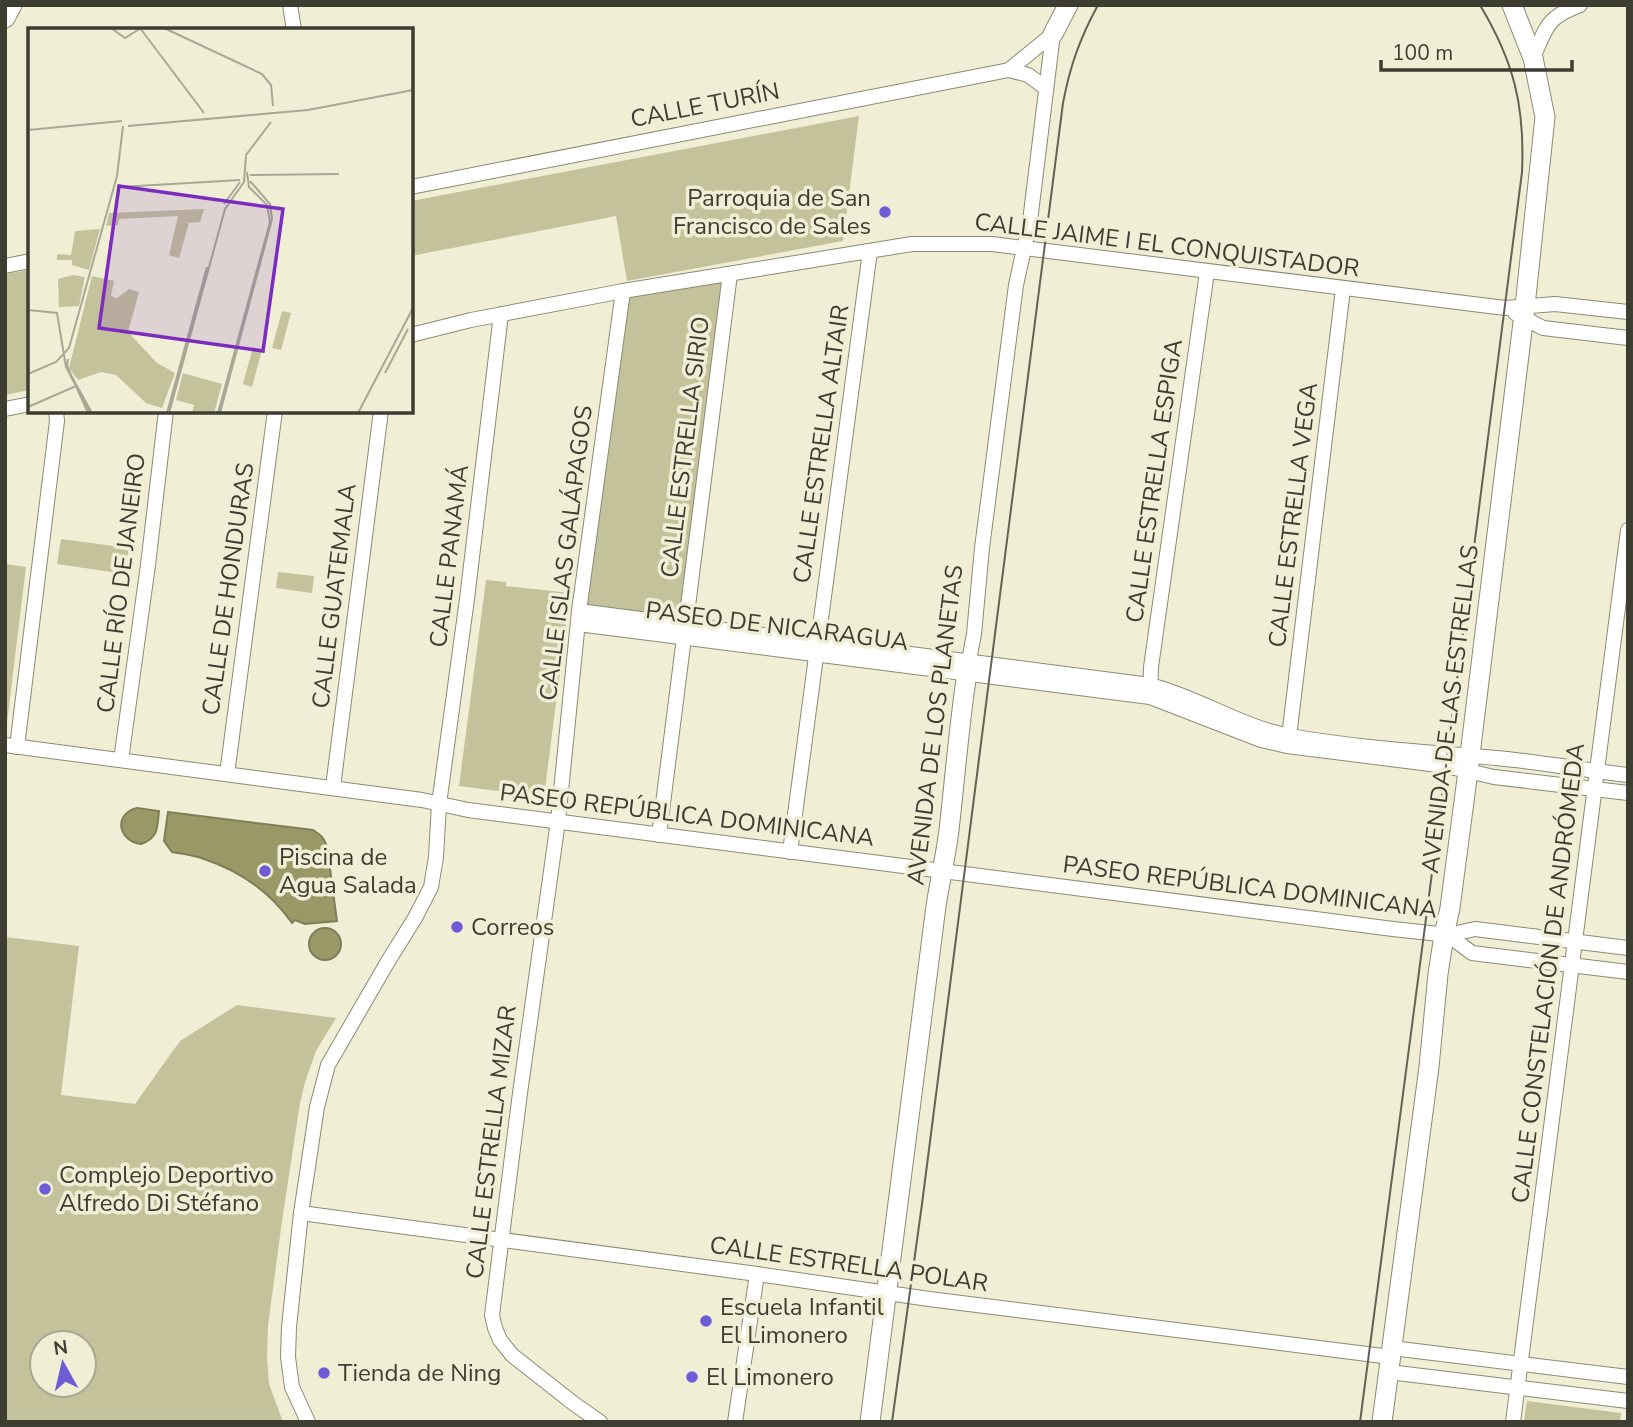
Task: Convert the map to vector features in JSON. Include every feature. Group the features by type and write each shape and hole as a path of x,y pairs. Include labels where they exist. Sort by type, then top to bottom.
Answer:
{"street":[{"path":"290,5 294,28"},
{"name":"CALLE TURÍN","path":"413,187 1009,70 1053,34 1068,5"},
{"name":"AVENIDA DE LAS ESTRELLAS","path":"1382,1422 1429,1068 1437,981 1450,908 1469,764 1518,311 1545,117 1533,58 1512,5"},
{"path":"1533,58 1551,21 1562,12 1580,5"},
{"name":"AVENIDA DE LOS PLANETAS","path":"870,1422 957,765 957,743 1014,299 1025,248 1053,34"},
{"path":"1009,70 1028,75 1046,88"},
{"name":"CALLE JAIME I EL CONQUISTADOR","path":"413,334 471,320 623,291 912,244 992,244 1518,311 1546,304 1562,304 1628,312"},
{"name":"CALLE ESTRELLA ALTAIR","path":"790,852 870,251"},
{"path":"5,266 28,261"},
{"name":"CALLE ESTRELLA ESPIGA","path":"1150,691 1151,667 1207,272"},
{"name":"CALLE ESTRELLA SIRIO","path":"659,835 730,274"},
{"name":"CALLE ESTRELLA VEGA","path":"1288,741 1343,289"},
{"name":"CALLE ISLAS GALÁPAGOS","path":"558,821 578,618 623,291"},
{"name":"CALLE JAIME I EL CONQUISTADOR","path":"1518,311 1543,328 1628,338"},
{"name":"CALLE PANAMÁ","path":"308,1422 292,1387 288,1357 301,1213 317,1107 328,1065 431,887 439,804 501,314"},
{"path":"5,409 28,404"},
{"path":"11,746 56,413"},
{"name":"CALLE RÍO DE JANEIRO","path":"121,760 166,413"},
{"name":"CALLE DE HONDURAS","path":"226,774 275,413"},
{"name":"CALLE GUATEMALA","path":"333,788 381,413"},
{"name":"CALLE CONSTELACIÓN DE ANDRÓMEDA","path":"1513,1422 1628,530"},
{"name":"PASEO DE NICARAGUA","path":"578,618 1150,691 1168,690 1288,741 1446,766 1497,759 1628,775"},
{"name":"PASEO REPÚBLICA DOMINICANA","path":"11,746 941,872 1446,935 1475,929 1628,948"},
{"name":"PASEO DE NICARAGUA","path":"1469,764 1494,777 1628,793"},
{"name":"CALLE ESTRELLA MIZAR","path":"558,821 492,1315 500,1340 512,1354 600,1422"},
{"name":"PASEO REPÚBLICA DOMINICANA","path":"1446,935 1472,953 1628,972"},
{"name":"CALLE ESTRELLA POLAR","path":"301,1213 1390,1359 1521,1364 1628,1377"},
{"path":"735,1422 757,1273"},
{"name":"CALLE ESTRELLA POLAR","path":"1390,1359 1517,1388 1628,1401"}],"shaded area":[{"path":"859,116 843,241 627,281 616,216 413,256 413,201"},
{"path":"28,270 28,390 5,395 5,274"},
{"path":"729,275 684,626 585,613 624,292"},
{"path":"61,539 129,548 125,574 57,564"},
{"path":"5,564 26,567 6,731 5,730"},
{"path":"278,572 314,576 312,593 276,588"},
{"path":"486,580 506,582 506,586 570,593 544,797 459,786"},
{"path":"137,808 159,811 154,835 141,844 127,838 121,827 124,816"},
{"path":"168,812 313,830 322,837 327,846 337,921 305,924 295,920 292,923 254,884 217,864 172,852 164,841"},
{"path":"325,928 336,933 341,944 336,955 325,960 314,955 309,944 314,933"},
{"path":"5,937 79,946 61,1095 135,1104 180,1041 237,1005 336,1018 316,1051 300,1103 268,1326 269,1384 283,1422 5,1422"},
{"path":"1527,1401 1621,1413 1620,1422 1524,1422"}],"tram line":[{"path":"892,1422 1063,103 1076,52 1098,5"},
{"path":"1360,1422 1522,172 1521,126 1515,85 1501,46 1480,5"}],"place":[{"name":"Parroquia de San Francisco de Sales","path":"885,212"},
{"name":"Piscina de Agua Salada","path":"265,871"},
{"name":"Correos","path":"457,927"},
{"name":"Complejo Deportivo Alfredo Di Stéfano","path":"45,1189"},
{"name":"Escuela Infantil El Limonero","path":"706,1321"},
{"name":"Tienda de Ning","path":"324,1373"},
{"name":"El Limonero","path":"692,1377"}]}
